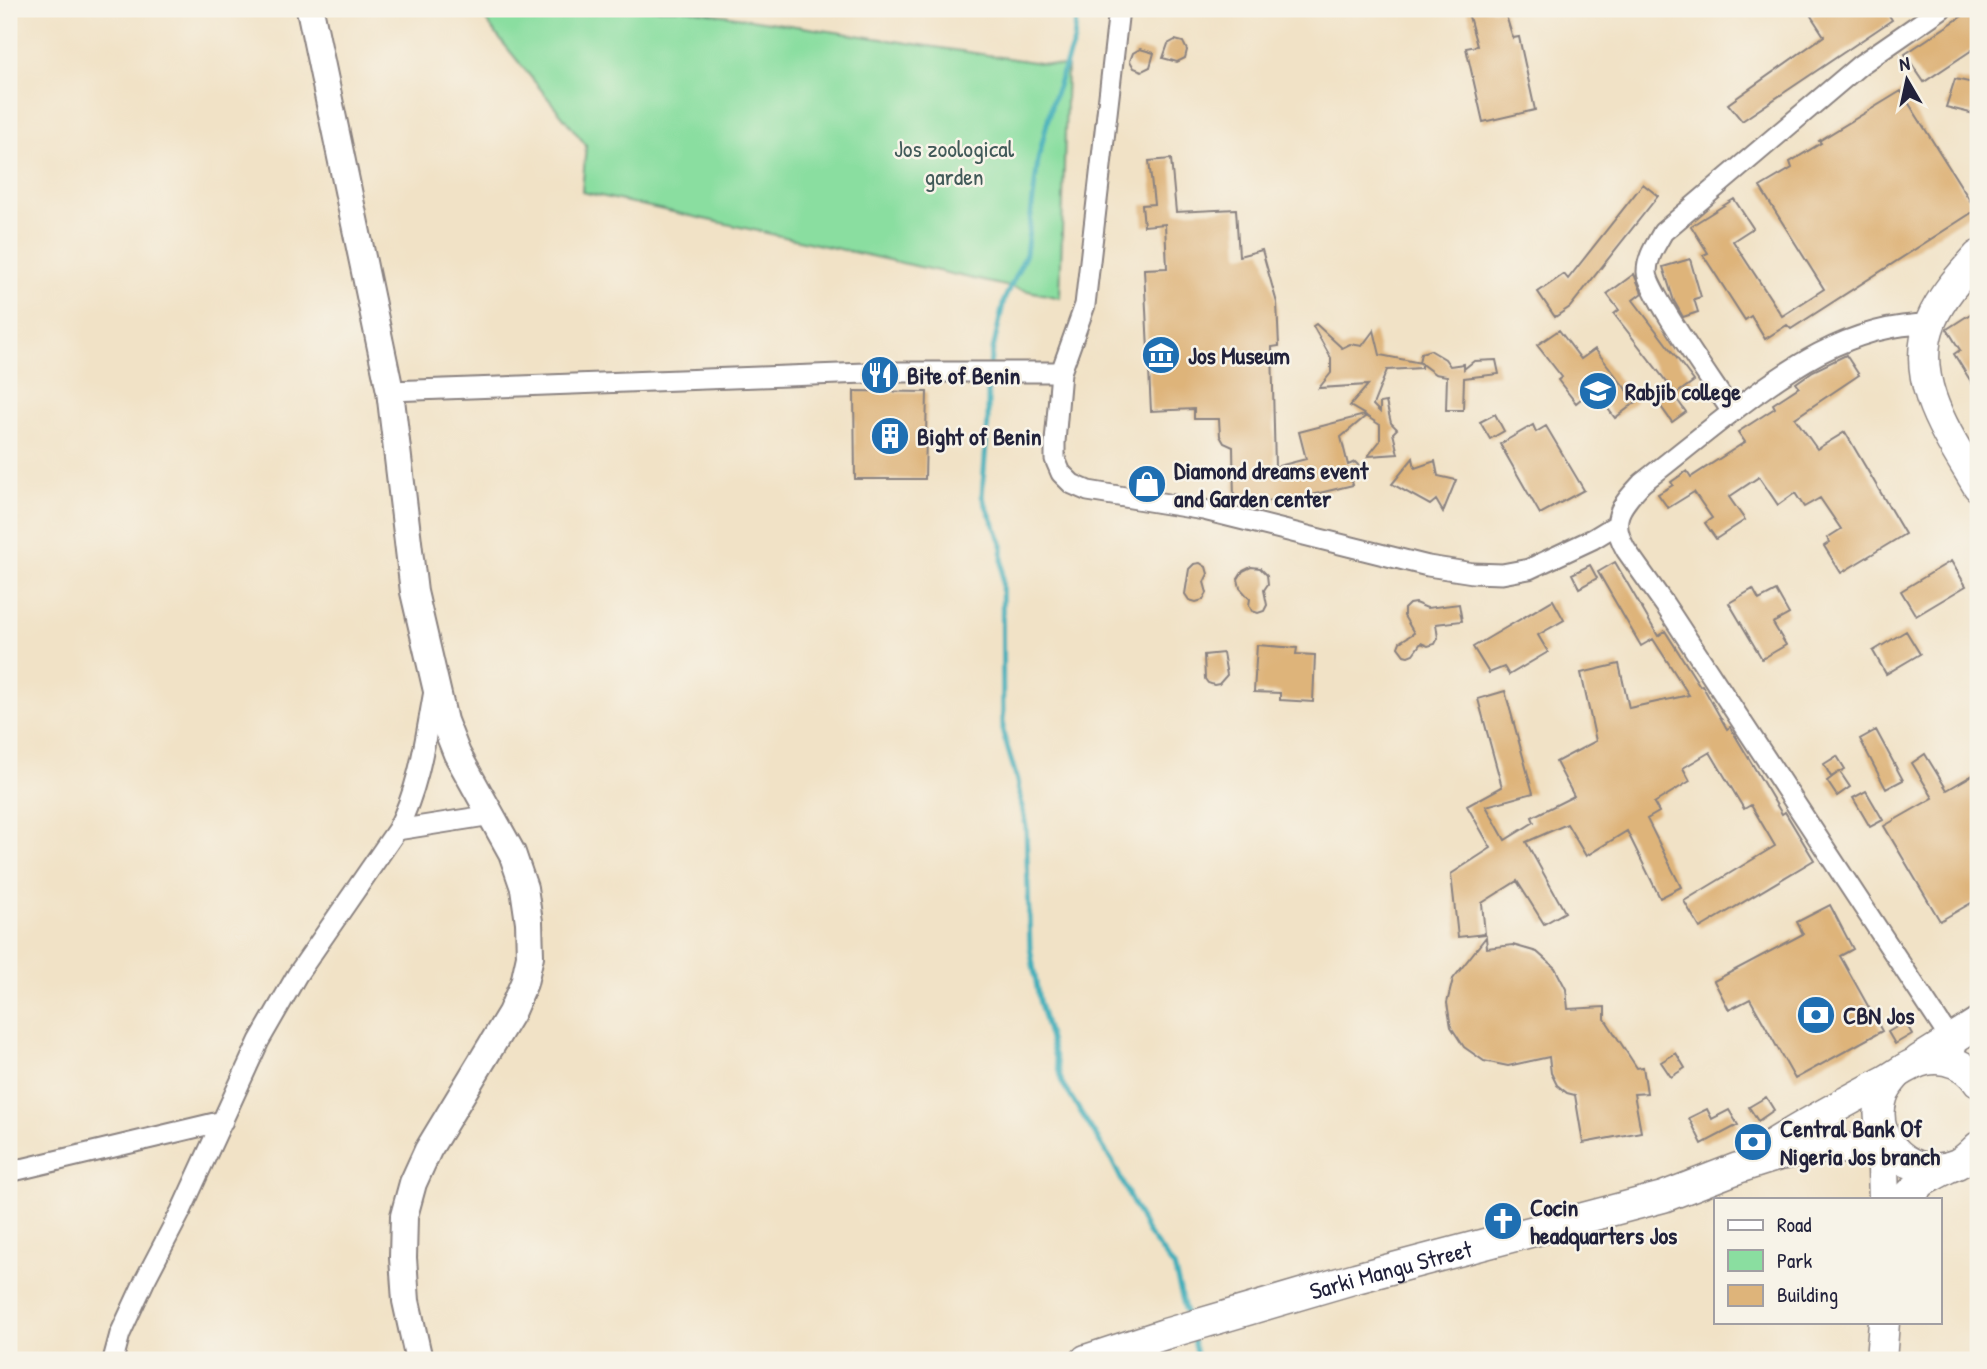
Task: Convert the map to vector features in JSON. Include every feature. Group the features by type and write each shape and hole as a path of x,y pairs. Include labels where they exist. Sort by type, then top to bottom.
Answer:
{"main road":[{"path":"1978,256 1961,275 1935,314 1925,351 1929,391 1946,431 1978,486"},
{"path":"1935,314 1978,278"},
{"path":"1738,1168 1810,1122 1906,1069 1978,1023"},
{"path":"1884,1198 1891,1148 1880,1108 1881,1098 1906,1069 1934,1059 1964,1068 1976,1078"},
{"path":"1738,1168 1779,1155 1811,1149 1843,1148 1891,1148 1927,1168 1966,1161"},
{"path":"1906,1198 1923,1181 1966,1161"},
{"name":"Sarki Mangu Street","path":"1086,1360 1356,1278 1663,1197 1738,1168"},
{"path":"1881,1360 1884,1324"}],"street":[{"path":"310,9 390,391 414,592 444,721 457,754 512,853 524,888 529,922 530,956 524,983 511,1013 428,1150 404,1216 406,1301 419,1360"},
{"path":"1119,9 1085,305 1061,372 1055,459 1061,472 1072,484 1088,491 1204,510 1428,566 1474,573 1502,574 1530,569 1616,526"},
{"path":"1732,412 1659,300 1647,275 1650,255 1663,232 1795,119 1860,65 1941,9"},
{"path":"1935,314 1906,324 1879,329 1835,345 1800,362 1768,383 1642,483 1619,510 1616,526 1626,550 1665,605 1976,1078"},
{"path":"390,391 892,372 1061,372"},
{"path":"113,1360 120,1334 181,1212 259,1041 297,975 397,830 406,812 418,779 435,683"},
{"path":"397,830 492,815"},
{"path":"9,1172 223,1121"}],"green space":[{"name":"Jos zoological garden","path":"479,9 683,9 1067,67 1060,298 582,192 586,145 495,33"}],"building":[{"path":"1467,9 1504,9 1513,38 1519,37 1535,110 1483,122 1466,48 1477,46"},
{"path":"1821,9 1885,9 1892,20 1742,121 1728,104 1824,36 1811,16"},
{"path":"1973,9 1978,9 1978,46 1924,82 1905,54"},
{"path":"1175,40 1183,42 1187,50 1185,58 1177,62 1163,58 1168,44"},
{"path":"1140,49 1154,53 1150,67 1142,71 1134,68 1130,61 1133,53"},
{"path":"1955,79 1978,84 1978,115 1946,107"},
{"path":"1901,91 1976,210 1791,329 1787,325 1765,339 1751,316 1745,320 1703,255 1708,253 1691,226 1734,199 1753,228 1733,241 1782,316 1824,289 1760,187 1792,168 1790,162 1821,143 1819,141"},
{"path":"1171,159 1176,212 1236,209 1239,256 1262,250 1277,303 1279,346 1272,347 1275,467 1306,459 1299,432 1365,415 1350,406 1368,385 1319,388 1331,373 1331,358 1313,326 1316,324 1342,348 1350,344 1362,346 1374,330 1380,355 1421,363 1421,368 1387,370 1373,405 1380,412 1380,403 1386,402 1391,423 1397,429 1393,433 1398,454 1368,456 1380,441 1380,425 1366,416 1341,437 1348,465 1355,462 1364,471 1352,481 1353,485 1290,500 1234,502 1233,447 1224,443 1220,436 1219,419 1194,419 1194,409 1151,411 1144,269 1167,268 1165,224 1144,226 1142,205 1154,204 1149,161"},
{"path":"1643,184 1658,196 1570,307 1555,317 1538,292 1564,274 1568,279"},
{"path":"1690,259 1701,297 1694,299 1698,312 1683,317 1674,301 1663,267"},
{"path":"1634,274 1642,293 1633,300 1694,381 1676,394 1614,314 1619,310 1607,294"},
{"path":"1978,309 1978,393 1954,354 1960,350 1947,329"},
{"path":"1559,330 1581,359 1595,349 1636,402 1615,418 1593,389 1576,403 1558,380 1562,377 1537,345"},
{"path":"1430,350 1445,359 1450,366 1464,364 1464,369 1474,361 1496,360 1499,374 1464,378 1463,410 1446,410 1447,376 1435,374 1419,362 1421,353"},
{"path":"1846,355 1859,375 1795,418 1817,449 1845,432 1905,534 1841,573 1824,546 1830,542 1827,538 1841,529 1820,498 1804,507 1795,493 1778,505 1759,477 1729,497 1745,520 1716,539 1705,523 1712,518 1694,492 1668,508 1658,494 1673,485 1671,482 1687,471 1691,477 1745,442 1738,432 1775,408 1773,404 1799,387 1796,383 1813,371"},
{"path":"1668,387 1686,412 1672,422 1654,397"},
{"name":"Bight of Benin","path":"854,391 927,392 925,479 855,479"},
{"path":"1495,414 1504,431 1490,439 1480,422"},
{"path":"1533,425 1536,432 1546,426 1584,490 1540,514 1500,444"},
{"path":"1413,458 1415,468 1435,461 1438,476 1456,480 1443,512 1436,500 1430,505 1392,484"},
{"path":"1951,561 1966,586 1916,616 1901,591"},
{"path":"1615,562 1658,636 1665,631 1700,686 1702,685 1727,729 1730,727 1782,814 1785,812 1814,860 1700,928 1684,901 1775,846 1751,805 1744,809 1710,752 1683,768 1690,781 1654,803 1659,812 1647,819 1681,887 1660,898 1627,831 1586,856 1567,824 1526,842 1565,912 1544,924 1517,881 1482,903 1485,934 1458,937 1451,874 1491,848 1467,806 1502,787 1478,699 1505,691 1533,793 1486,806 1505,840 1534,822 1532,817 1574,796 1556,762 1596,741 1581,673 1619,664 1629,708 1689,695 1653,639 1641,646 1598,572"},
{"path":"1200,563 1206,567 1208,574 1204,582 1207,593 1203,600 1196,602 1189,600 1185,594 1189,569"},
{"path":"1590,565 1597,578 1579,588 1572,574"},
{"path":"1251,567 1260,568 1267,575 1268,584 1264,590 1267,605 1264,611 1258,613 1252,611 1250,599 1240,588 1238,579 1243,571"},
{"path":"1753,589 1759,600 1776,591 1789,614 1773,623 1786,645 1762,659 1729,603"},
{"path":"1553,600 1564,620 1538,635 1548,652 1509,675 1504,667 1489,673 1473,647"},
{"path":"1415,603 1427,608 1459,604 1462,621 1436,624 1438,638 1435,644 1428,646 1421,643 1413,654 1408,656 1398,647 1400,642 1414,633 1404,616 1404,609"},
{"path":"1906,631 1920,654 1886,674 1873,651"},
{"path":"1257,645 1297,648 1296,654 1315,655 1313,702 1280,700 1280,693 1254,692"},
{"path":"1223,653 1227,675 1219,684 1208,683 1205,679 1204,655"},
{"path":"1876,730 1903,780 1886,789 1860,739"},
{"path":"1925,754 1947,790 1978,772 1978,899 1940,921 1884,826 1933,798 1912,763"},
{"path":"1837,756 1845,769 1840,772 1850,787 1837,796 1827,781 1839,772 1831,777 1824,764"},
{"path":"1866,791 1883,820 1870,827 1853,798"},
{"name":"CBN Jos","path":"1830,905 1853,949 1840,956 1882,1031 1795,1079 1750,999 1729,1010 1714,981 1803,934 1797,922"},
{"path":"1486,937 1487,948 1513,945 1537,952 1555,968 1566,989 1568,1009 1605,1007 1605,1019 1637,1068 1643,1067 1647,1093 1634,1094 1641,1132 1583,1143 1575,1095 1567,1093 1557,1085 1551,1073 1549,1057 1508,1066 1484,1061 1464,1047 1451,1027 1447,1003 1453,979"},
{"path":"1905,1022 1912,1034 1895,1044 1888,1032"},
{"path":"1676,1053 1685,1068 1671,1077 1661,1062"},
{"path":"1766,1097 1774,1110 1758,1121 1749,1107"},
{"path":"1707,1109 1712,1119 1729,1110 1738,1125 1702,1144 1689,1118"}],"waterway":[{"path":"989,368 1004,300 1026,254 1038,160 1052,103 1074,41 1077,9"},
{"path":"988,377 988,420 982,496 1002,543 1003,733 1016,776 1026,827 1030,947 1039,1000 1062,1083 1112,1161 1147,1232 1174,1267 1187,1317"},
{"path":"1192,1336 1198,1360"}],"place":[{"name":"Jos Museum","path":"1161,355"},
{"name":"Bite of Benin","path":"880,375"},
{"name":"Rabjib college","path":"1598,391"},
{"name":"Bight of Benin","path":"890,436"},
{"name":"Diamond dreams event and Garden center","path":"1147,484"},
{"name":"CBN Jos","path":"1816,1015"},
{"name":"Central Bank Of Nigeria Jos branch","path":"1753,1142"},
{"name":"Cocin headquarters Jos","path":"1503,1221"}]}
